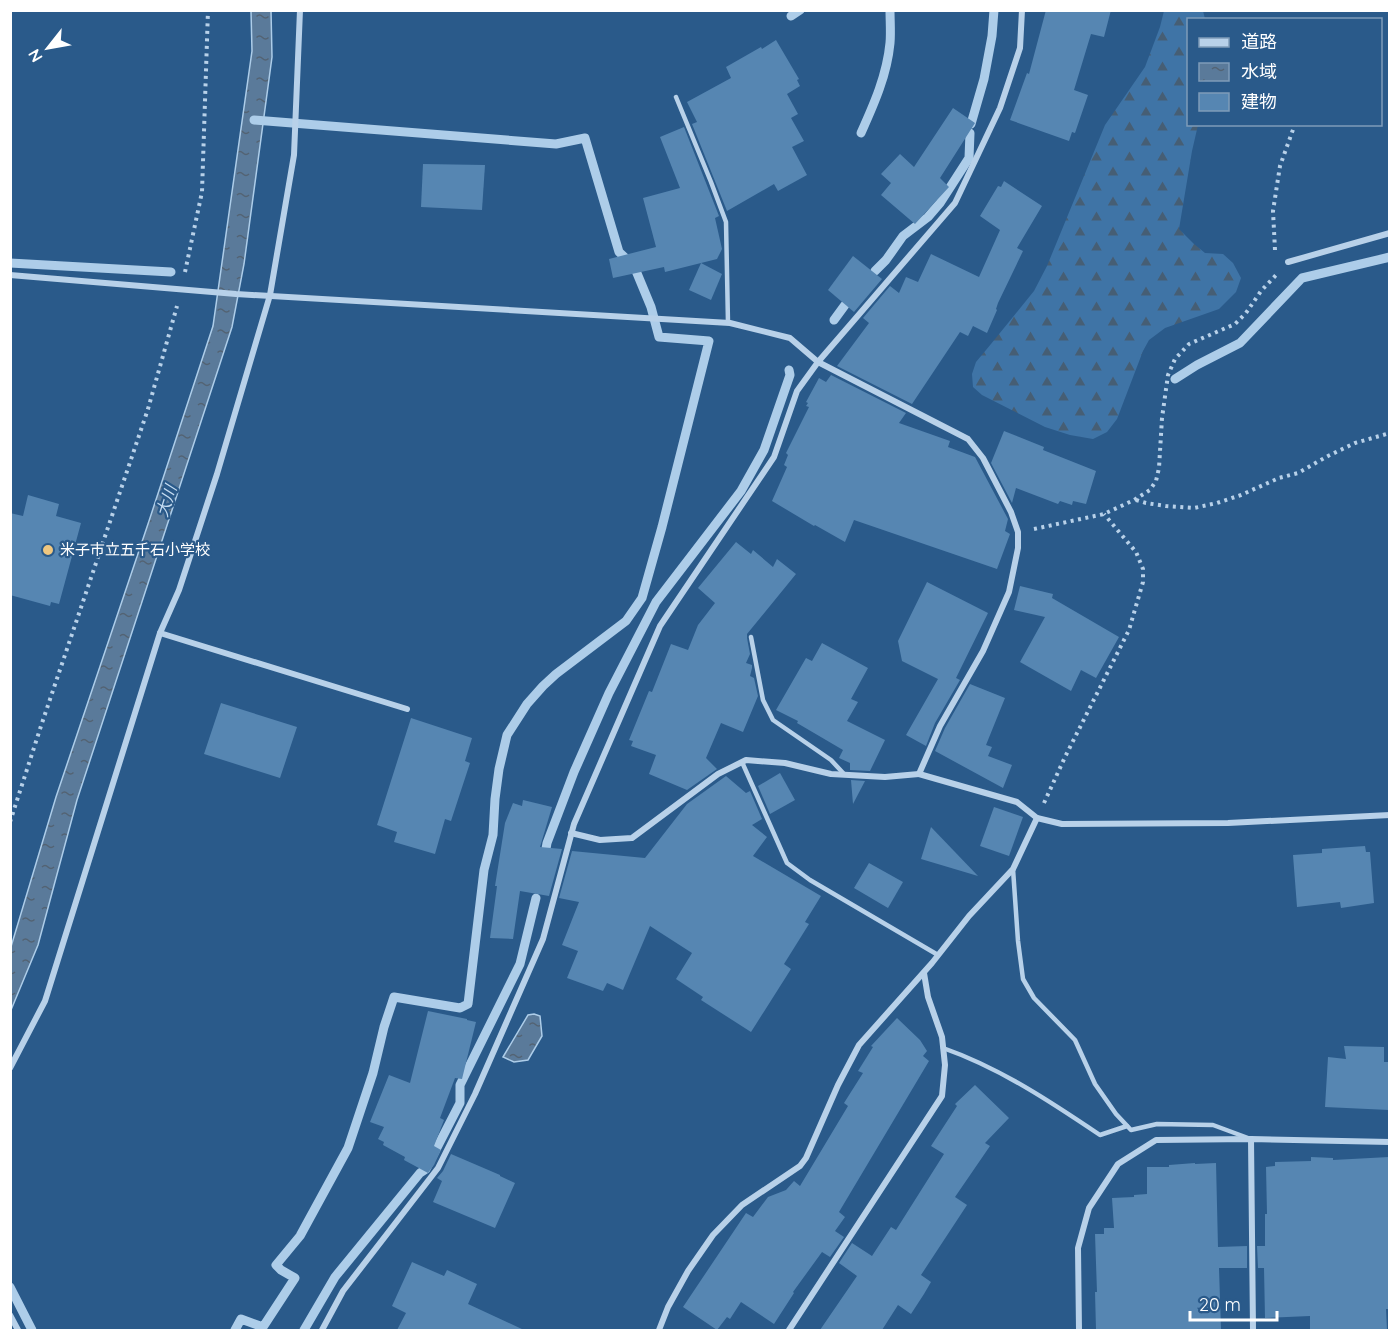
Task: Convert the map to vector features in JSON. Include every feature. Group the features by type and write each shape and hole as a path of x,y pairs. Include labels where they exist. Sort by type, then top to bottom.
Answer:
{"street":[{"path":"10,1068 45,1001 160,633 179,590 217,474 270,295 294,155 300,10"},
{"path":"322,1330 343,1291 438,1168 470,1104 543,939 574,824 660,626 774,457 797,392 818,362 955,203 1000,108 1020,48 1022,10"},
{"path":"1288,262 1389,233"},
{"path":"10,275 236,294 728,323 790,338 818,362 968,440 983,458 1011,512 1018,532 1018,548 1008,592 983,651 940,726 919,774"},
{"path":"160,633 407,709"},
{"path":"571,833 600,840 632,838 718,774 746,760 785,763 831,774 885,777 919,774 1017,802 1037,818 1062,824 1228,823 1389,814"},
{"path":"659,1330 668,1306 688,1271 714,1235 742,1205 800,1166 806,1158 838,1084 859,1045 924,973 969,916 1013,869 1037,818"},
{"path":"789,1330 942,1096 945,1065 942,1037 928,997 924,973"},
{"path":"1251,1139 1253,1330"},
{"path":"1079,1330 1078,1248 1089,1208 1118,1164 1156,1140 1251,1139 1389,1142"},
{"path":"10,1315 18,1330"}],"lane":[{"path":"676,98 726,222 728,323"},
{"path":"751,637 763,700 772,720 831,760 844,774"},
{"path":"742,762 787,863 810,880 938,955"},
{"path":"1013,869 1023,979 1034,998 1075,1040 1095,1084 1116,1114 1131,1130 1157,1124 1214,1125 1251,1139"},
{"path":"943,1048 970,1057 1008,1077 1064,1110 1100,1136 1127,1126"}],"path":[{"path":"10,822 148,409 181,290 202,192 208,10"},
{"path":"1018,532 1104,514 1136,500 1150,490 1156,481 1159,468 1162,418 1168,375 1175,359 1189,344 1235,324 1288,262 1275,252 1273,211 1280,166 1294,126"},
{"path":"1136,500 1194,508 1217,503 1279,478 1298,473 1355,443 1389,433"},
{"path":"1037,818 1129,630 1143,582 1143,568 1136,552 1104,514"}],"green space":[{"path":"1164,11 1203,11 1205,18 1187,18 1187,126 1198,126 1179,229 1205,253 1223,254 1233,263 1241,278 1236,292 1219,309 1165,328 1149,340 1117,419 1107,432 1093,439 1070,435 1045,427 982,395 973,387 972,374 976,362 1034,291 1047,266 1105,125 1145,67"}],"water":[{"name":"大川","path":"251,11 271,11 272,57 244,264 232,327 77,800 38,945 11,1010 10,950 56,797 213,326 252,51"},
{"path":"528,1015 540,1016 542,1036 528,1060 514,1062 503,1057"}],"building":[{"path":"1046,10 1111,10 1104,37 1091,34 1074,90 1088,95 1075,133 1072,132 1069,141 1010,120 1027,73 1029,74"},
{"path":"776,40 799,79 797,80 800,86 787,94 798,114 791,118 804,141 792,147 807,175 778,191 774,184 727,211 692,124 697,122 687,102 731,78 726,67"},
{"path":"953,108 975,123 940,178 949,187 915,224 881,195 891,183 881,174 900,154 914,167"},
{"path":"684,127 719,216 715,218 722,249 717,259 665,272 664,267 613,278 609,259 656,247 643,198 680,188 660,137"},
{"path":"423,164 485,165 482,210 421,207"},
{"path":"1004,181 1042,206 1017,248 1023,251 998,303 987,333 973,326 968,336 960,332 912,404 837,366 869,323 863,318 890,286 899,293 906,277 918,282 931,254 979,277 1000,230 980,216 998,186 1001,187"},
{"path":"853,256 882,279 854,312 828,290"},
{"path":"701,263 722,274 711,300 689,290"},
{"path":"831,375 906,413 899,423 950,441 948,447 975,457 1008,519 1005,531 1010,534 997,569 854,520 845,542 772,501 787,467 784,465 788,455 786,453 809,407 806,406 808,403 806,402 819,378 826,382"},
{"path":"1004,431 1044,447 1043,450 1096,471 1086,504 1073,501 1072,505 1060,501 1058,504 1016,488 1012,503 991,463"},
{"path":"28,495 59,504 56,516 81,523 59,604 51,602 50,606 10,595 10,513 23,516"},
{"path":"736,542 751,554 753,550 773,567 777,559 796,574 747,634 750,654 746,663 752,665 750,676 754,678 758,696 743,732 721,723 706,758 717,769 687,790 649,774 656,755 631,746 633,741 629,740 649,691 652,692 671,644 688,650 698,625 715,603 698,588"},
{"path":"927,582 988,613 956,678 960,680 935,723 926,746 906,735 938,679 902,661 898,641"},
{"path":"1020,586 1053,594 1052,598 1119,637 1096,678 1081,670 1071,691 1020,662 1045,617 1014,610"},
{"path":"822,643 868,668 851,699 858,702 847,721 885,740 870,771 850,770 850,763 839,758 843,750 797,723 798,721 776,710 806,658 812,661"},
{"path":"970,684 1005,698 986,745 992,747 988,756 1012,765 1003,788 935,751"},
{"path":"221,703 297,727 280,778 204,754"},
{"path":"411,718 472,738 465,761 470,763 451,821 445,819 435,854 394,842 397,832 377,825"},
{"path":"780,773 795,800 770,814 758,786"},
{"path":"726,776 746,793 750,791 762,819 752,825 767,837 753,856 821,896 805,922 809,924 784,964 791,969 751,1032 701,1000 703,997 676,979 692,953 650,926 623,990 607,983 603,991 567,978 578,951 562,945 579,902 559,898 572,851 645,858 687,804"},
{"path":"851,780 865,781 853,804"},
{"path":"523,800 552,807 540,847 562,849 549,896 520,891 513,939 490,938 505,823 513,803 522,806"},
{"path":"994,807 1023,817 1009,856 980,846"},
{"path":"931,827 978,876 921,859"},
{"path":"1365,846 1366,852 1370,852 1374,903 1341,908 1340,902 1297,907 1293,855 1322,853 1322,849"},
{"path":"869,863 903,882 888,908 854,888"},
{"path":"428,1011 476,1022 462,1079 455,1078 440,1118 444,1120 434,1146 441,1150 428,1173 383,1145 384,1142 378,1139 384,1127 370,1122 389,1075 410,1083"},
{"path":"897,1018 920,1040 927,1051 923,1056 929,1061 839,1212 845,1217 835,1231 844,1237 830,1257 822,1252 793,1292 774,1324 741,1302 730,1319 727,1317 717,1330 683,1307 746,1213 753,1217 768,1197 786,1190 794,1181 800,1186 848,1106 844,1103 863,1073 858,1071 873,1047 871,1046"},
{"path":"1344,1046 1384,1047 1384,1062 1389,1062 1389,1110 1325,1107 1328,1057 1346,1059"},
{"path":"975,1085 1009,1118 985,1143 990,1146 955,1197 967,1205 921,1275 931,1282 924,1294 911,1314 898,1305 882,1330 820,1330 857,1276 839,1263 852,1243 872,1256 891,1227 896,1230 944,1154 931,1146 957,1106 955,1104"},
{"path":"451,1154 515,1183 495,1228 433,1202 442,1181 437,1178"},
{"path":"1311,1157 1333,1158 1333,1160 1389,1157 1387,1330 1310,1330 1310,1316 1265,1318 1264,1268 1258,1268 1257,1246 1265,1246 1266,1167 1275,1166 1275,1162 1311,1161"},
{"path":"1216,1163 1218,1247 1247,1246 1247,1268 1219,1268 1221,1329 1096,1330 1095,1234 1104,1234 1104,1228 1114,1228 1112,1198 1147,1194 1147,1167 1169,1167 1169,1165"},
{"path":"412,1262 444,1276 447,1270 477,1284 468,1304 524,1330 397,1330 406,1313 392,1306"}],"waterway":[{"path":"791,16 800,10"},
{"path":"861,133 886,66 890,39 890,10"},
{"path":"971,124 984,79 994,10"},
{"path":"235,1330 241,1319 263,1327 295,1278 276,1265 300,1236 348,1148 373,1073 394,997 460,1008 468,1004 484,870 493,835 499,769 507,735 527,704 543,686 626,621 642,598 709,341 659,337 651,307 634,266 619,252 585,138 556,144 254,120"},
{"path":"875,271 903,236 928,217 940,203 969,158 970,133"},
{"path":"1175,379 1240,343 1302,278 1390,257"},
{"path":"10,263 171,272"},
{"path":"834,320 845,305"},
{"path":"544,860 547,843 574,772 609,693 656,602 741,491 764,450 790,375 789,370"},
{"path":"304,1330 335,1277 420,1173 426,1169 460,1103 460,1085 520,964 536,898"},
{"path":"10,1287 32,1330"}],"place":[{"name":"米子市立五千石小学校","path":"48,550"}]}
